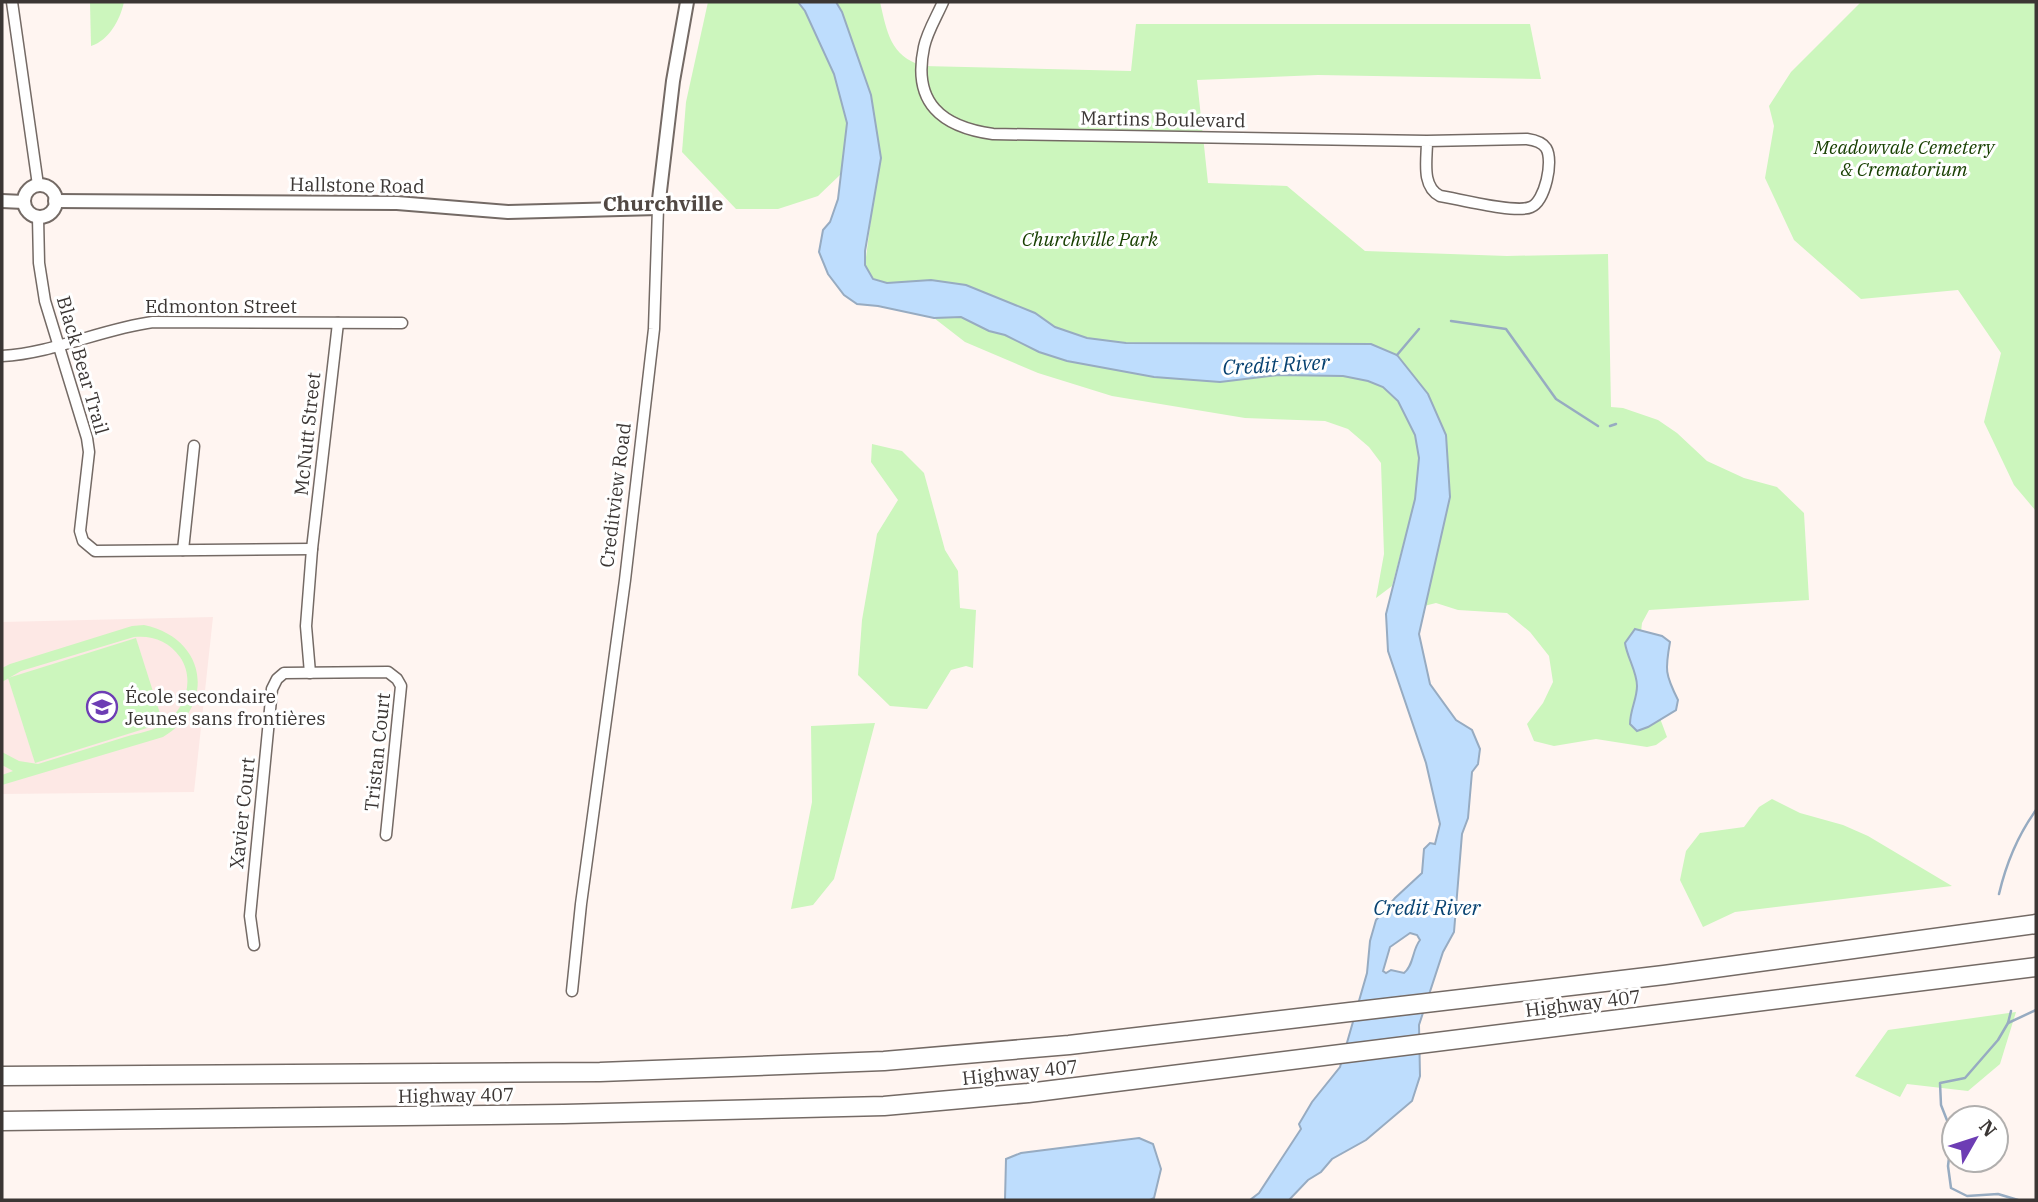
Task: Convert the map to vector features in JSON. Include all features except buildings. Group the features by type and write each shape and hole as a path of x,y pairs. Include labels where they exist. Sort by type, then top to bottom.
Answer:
{"highway":[{"name":"Highway 407","path":"2,1076 600,1072 884,1061 1069,1045 1664,975 2036,924"},
{"name":"Highway 407","path":"2,1121 564,1114 884,1106 1028,1093 2036,967"}],"street":[{"path":"12,2 38,186"},
{"name":"Creditview Road","path":"572,991 654,329 658,208 673,81 687,2"},
{"name":"Martins Boulevard","path":"943,2 924,47 922,84 933,107 948,121 970,131 993,134 1426,141 1520,139 1538,142 1548,152 1545,191 1536,204 1523,210 1440,196 1432,191 1427,182 1426,141"},
{"path":"38,186 51,191 55,201 49,214 38,217 28,212 24,202 27,191 38,186"},
{"path":"2,201 24,202"},
{"name":"Hallstone Road","path":"55,201 397,203 508,212 658,208"},
{"name":"Black Bear Trail","path":"38,217 40,271 45,301 87,438 89,453 80,531 83,541 95,551 312,549"},
{"name":"Edmonton Street","path":"2,356 37,352 124,326 153,322 402,323"},
{"name":"McNutt Street","path":"310,673 306,626 312,549 338,323"},
{"path":"183,550 194,446"},
{"name":"Tristan Court","path":"310,673 388,672 401,686 386,835"},
{"name":"Xavier Court","path":"254,945 250,916 272,688 276,679 284,673 310,673"}],"shaded area":[{"name":"École secondaire Jeunes sans frontières","path":"213,617 194,792 2,794 2,622"}],"green space":[{"path":"90,2 124,2 113,28 103,39 91,46"},
{"path":"708,2 798,2 805,11 834,74 847,123 841,174 818,196 778,209 736,209 682,152 686,102"},
{"name":"Churchville Park","path":"836,2 880,2 892,42 903,56 923,66 1131,71 1136,24 1530,24 1541,79 1318,75 1197,80 1208,183 1287,186 1365,251 1507,256 1608,254 1611,407 1623,408 1658,420 1677,433 1707,461 1744,478 1777,487 1804,513 1809,600 1649,610 1642,623 1640,641 1658,713 1667,737 1656,745 1647,747 1596,739 1554,746 1534,741 1527,724 1543,703 1553,682 1549,656 1530,632 1507,613 1458,610 1436,603 1424,606 1450,497 1448,477 1397,356 1126,343 1086,338 1055,327 1035,313 966,285 887,283 873,279 865,265 872,211 871,95"},
{"name":"Meadowvale Cemetery & Crematorium","path":"1861,2 2036,2 2036,511 2014,485 1984,422 2001,353 1958,290 1861,299 1794,240 1765,178 1774,126 1769,106 1791,72"},
{"path":"961,317 989,331 1220,382 1279,375 1343,376 1383,387 1398,401 1416,435 1419,458 1415,499 1392,586 1376,598 1384,554 1381,463 1369,447 1348,429 1325,421 1245,418 1112,396 1038,373 965,342 934,318"},
{"path":"872,444 902,451 924,473 945,550 958,571 960,608 976,610 973,668 966,666 951,670 927,709 890,706 858,675 862,620 877,534 898,500 871,462"},
{"path":"144,625 165,632 181,643 191,657 197,674 197,690 192,707 180,723 163,737 2,785 2,775 13,771 2,765 2,752 19,761 38,764 151,730 172,717 186,693 187,674 176,651 154,638 134,637 21,671 2,682 2,668 10,664 132,626"},
{"path":"136,638 163,723 35,763 8,678"},
{"path":"875,723 834,879 813,905 791,909 812,802 811,726"},
{"path":"1772,799 1800,813 1843,825 1868,836 1952,886 1735,912 1703,927 1680,880 1686,851 1700,833 1744,827 1759,807"},
{"path":"2016,1012 2000,1064 1968,1091 1907,1084 1900,1097 1855,1076 1888,1030"}],"water":[{"name":"Credit River","path":"798,2 836,2 871,95 881,158 865,251 865,265 873,279 887,283 931,280 966,285 1035,313 1055,327 1087,338 1126,343 1371,344 1397,355 1428,394 1446,435 1450,497 1419,634 1430,684 1456,720 1472,730 1480,749 1478,764 1472,772 1468,818 1462,834 1454,932 1443,952 1419,1025 1420,1076 1412,1101 1366,1140 1332,1159 1289,1200 1250,1200 1259,1193 1301,1129 1299,1124 1312,1102 1340,1067 1367,973 1370,941 1376,920 1422,873 1424,849 1430,843 1435,844 1440,824 1426,763 1388,651 1386,614 1415,499 1419,458 1415,435 1398,401 1383,387 1368,381 1343,376 1279,375 1220,382 1154,377 1067,361 1039,352 961,317 934,318 857,304 844,295 828,274 819,252 823,230 830,222 838,199 847,123 834,74 805,11","holes":["1410,933 1417,935 1420,940 1407,970 1404,973 1383,971 1390,947"]},
{"path":"1635,629 1662,636 1670,642 1667,672 1678,700 1676,710 1637,731 1630,724 1637,681 1625,643"},
{"path":"1139,1138 1153,1144 1161,1169 1154,1198 1150,1200 1005,1200 1006,1159 1021,1153"}],"waterway":[{"path":"1451,321 1506,329 1556,399 1598,426"},
{"path":"1397,355 1419,329"},
{"path":"1610,426 1616,424"},
{"path":"1999,894 2013,850 2036,810"},
{"path":"2008,1023 2036,1010"},
{"path":"2011,1011 2008,1023 1998,1040 1965,1078 1940,1083 1941,1105 1952,1133 1948,1166 1951,1188 1967,1196 1998,1194 2018,1200"}],"place":[{"name":"École secondaire Jeunes sans frontières","path":"102,707"}],"district":[{"name":"Churchville","path":"663,204"}]}
